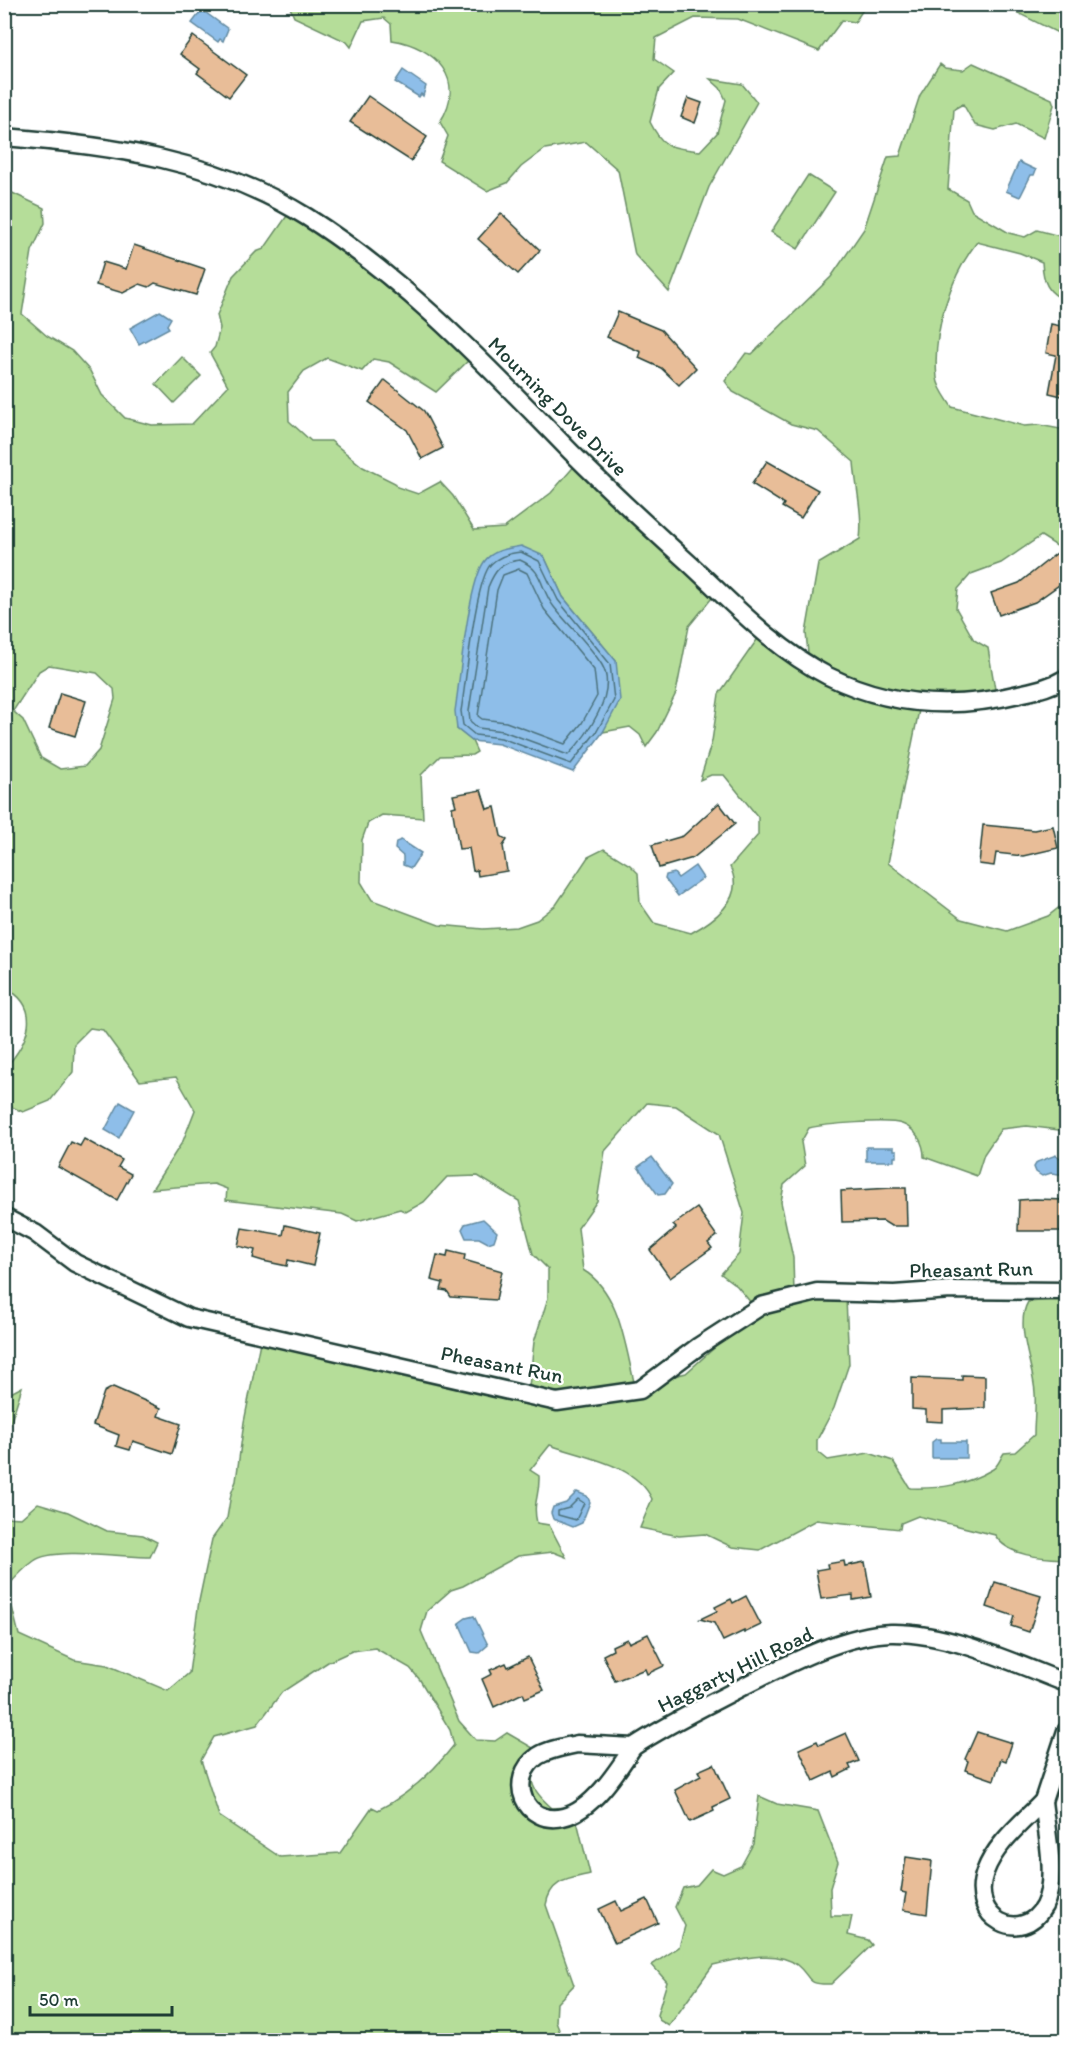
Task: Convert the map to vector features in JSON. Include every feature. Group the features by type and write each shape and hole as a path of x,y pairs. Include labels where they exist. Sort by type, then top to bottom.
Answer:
{"street":[{"name":"Mourning Dove Drive","path":"4,137 141,154 176,161 242,182 306,217 370,262 436,318 662,539 768,637 829,677 865,692 936,705 993,700 1054,685 1066,678"},
{"name":"Pheasant Run","path":"4,1217 35,1233 75,1263 189,1318 557,1402 640,1390 699,1346 761,1306 817,1292 894,1294 951,1290 1066,1291"},
{"name":"Haggarty Hill Road","path":"633,1747 589,1744 557,1748 539,1755 528,1765 521,1778 521,1793 529,1808 544,1816 563,1817 596,1795 633,1747 677,1718 798,1659 857,1639 890,1633 939,1639 1001,1658 1066,1683"},
{"path":"1043,1801 1007,1838 992,1857 983,1876 980,1898 989,1915 1004,1924 1019,1925 1035,1916 1044,1905 1050,1860 1043,1801 1066,1731"}],"green space":[{"path":"289,4 866,5 855,22 842,20 819,51 738,19 695,18 656,38 654,59 674,73 659,89 650,122 664,142 675,147 700,151 717,133 726,100 720,88 710,79 742,84 757,102 709,187 669,292 635,255 618,170 586,142 545,149 521,167 507,183 487,191 439,161 448,136 440,122 447,107 450,92 443,68 434,58 408,44 392,40 391,24 384,18 363,21 351,47 347,42 294,17"},
{"path":"1007,4 1066,5 1066,37 1006,7"},
{"path":"973,63 1052,99 1054,105 1044,138 1016,124 995,130 975,125 963,104 954,109 948,189 967,200 972,211 1009,233 1025,237 1037,230 1064,237 1066,300 1054,294 1047,286 1042,262 1020,253 977,242 959,272 945,306 937,343 938,382 952,407 1024,426 1039,425 1066,430 1066,552 1041,536 1001,563 971,574 958,589 956,608 974,640 988,648 996,695 920,705 888,863 961,919 1007,931 1048,916 1066,902 1066,1131 1027,1126 1001,1129 984,1154 977,1176 924,1157 923,1147 918,1137 902,1124 856,1123 809,1128 801,1142 805,1166 784,1185 781,1202 793,1258 794,1293 846,1299 849,1364 834,1408 817,1440 817,1451 828,1460 869,1453 893,1461 910,1488 943,1487 973,1479 993,1469 1004,1453 1015,1452 1034,1435 1035,1393 1024,1334 1024,1311 1028,1302 1066,1299 1066,1559 1027,1555 1008,1548 995,1535 918,1516 901,1523 900,1529 816,1520 760,1550 732,1547 705,1534 679,1536 640,1528 652,1499 634,1477 607,1463 550,1445 530,1470 539,1476 536,1504 537,1523 549,1525 566,1557 553,1552 518,1556 463,1586 451,1590 427,1611 421,1631 459,1721 476,1740 495,1741 507,1733 540,1752 532,1776 534,1788 552,1808 570,1807 578,1825 590,1874 561,1882 551,1890 546,1905 574,1985 557,2003 556,2022 563,2040 5,2040 5,1517 21,1518 38,1503 68,1512 107,1531 143,1535 157,1542 150,1557 56,1554 43,1557 34,1561 7,1587 19,1635 74,1660 107,1665 168,1691 189,1673 199,1601 212,1539 227,1518 236,1481 244,1422 260,1342 525,1389 529,1387 534,1342 548,1298 548,1269 533,1254 519,1201 478,1176 447,1177 424,1202 406,1212 400,1209 357,1221 342,1214 226,1200 227,1189 214,1184 152,1189 183,1141 195,1110 176,1077 140,1081 103,1030 90,1028 74,1044 73,1072 50,1101 23,1112 5,1104 5,1068 25,1037 28,1015 16,995 4,987 4,189 44,208 45,223 32,251 22,314 47,336 72,351 90,371 102,395 125,418 152,425 192,424 228,386 210,353 215,347 220,328 217,315 233,276 256,252 264,249 289,213 373,266 472,357 436,392 389,362 373,359 362,371 327,358 304,371 288,392 289,421 311,441 331,441 363,467 395,483 397,487 418,494 440,482 453,496 474,530 504,528 551,493 577,463 716,593 689,626 676,693 657,732 646,747 640,735 630,727 603,732 616,661 563,597 544,556 457,729 472,741 477,752 472,755 440,756 421,775 423,818 382,815 368,823 362,840 361,882 372,900 439,925 483,929 517,927 537,920 556,905 588,857 604,849 630,865 638,873 640,903 654,923 691,933 709,922 726,907 734,889 734,878 730,867 758,835 758,817 724,775 711,775 700,780 712,741 719,694 761,634 809,663 806,633 818,564 860,539 861,529 854,462 818,431 791,424 733,392 725,381 746,353 752,354 831,277 864,229 888,157 900,156 920,95 940,64 945,68 963,70","holes":["49,665 97,673 114,689 115,699 99,750 85,766 60,769 41,758 23,720 13,711 39,671","647,1103 676,1106 719,1134 744,1213 739,1254 721,1274 737,1286 757,1310 686,1373 635,1386 624,1338 613,1306 605,1292 583,1270 578,1228 597,1201 605,1151","375,1648 410,1668 420,1680 450,1730 454,1745 410,1790 378,1810 372,1807 340,1853 280,1857 219,1816 201,1760 214,1737 257,1725 282,1692 328,1662 352,1651"]},
{"path":"808,175 835,192 798,249 771,232"},
{"path":"182,357 201,376 174,403 156,384"},
{"path":"22,1387 5,1440 5,1396"},
{"path":"759,1796 777,1804 818,1811 838,1862 830,1888 831,1916 852,1916 848,1935 868,1940 872,1945 831,1984 813,1982 797,1965 778,1957 744,1958 713,1965 669,2026 659,2020 657,2015 667,1982 652,1965 679,1947 685,1926 675,1907 683,1888 697,1885 711,1869 723,1874 741,1866 753,1844"}],"water":[{"path":"202,10 228,29 223,41 220,39 218,42 192,23"},
{"path":"403,70 426,86 423,96 421,94 419,97 395,82"},
{"path":"1019,162 1036,170 1020,197 1006,191"},
{"path":"160,311 171,318 167,325 169,328 139,344 130,328"},
{"path":"521,546 544,556 563,597 616,661 620,700 603,732 573,772 499,744 472,741 457,729 455,711 462,656 473,590 478,574 484,562 491,555 501,550"},
{"path":"401,840 421,853 411,868 403,865 403,856 395,849 396,842"},
{"path":"695,866 703,878 678,896 665,879 666,875 674,873 678,878"},
{"path":"120,1102 134,1110 119,1138 105,1130"},
{"path":"866,1147 894,1147 894,1150 897,1150 897,1157 894,1157 894,1161 866,1161"},
{"path":"1056,1155 1066,1162 1066,1175 1051,1173 1042,1176 1036,1172 1034,1167 1037,1162"},
{"path":"652,1157 672,1184 665,1194 658,1195 638,1167"},
{"path":"483,1219 497,1232 494,1241 488,1243 479,1238 466,1238 462,1229 465,1224"},
{"path":"941,1439 941,1442 966,1442 966,1458 932,1458 932,1442"},
{"path":"577,1492 587,1496 590,1502 582,1523 573,1527 553,1519 551,1513 553,1507 566,1503"},
{"path":"474,1616 488,1645 479,1653 472,1652 459,1623"}],"building":[{"path":"193,36 246,75 229,97 197,73 200,69 180,54"},
{"path":"368,96 427,137 411,161 350,122"},
{"path":"688,98 702,103 695,123 681,117"},
{"path":"501,213 540,250 518,274 478,239"},
{"path":"134,245 205,269 196,295 155,283 149,287 140,284 123,293 96,285 103,262 126,269"},
{"path":"618,312 661,330 696,368 679,385 661,368 639,358 641,352 607,337"},
{"path":"1051,324 1066,327 1066,397 1049,393 1056,355 1046,353"},
{"path":"385,380 424,411 443,448 422,459 407,430 369,402"},
{"path":"767,461 818,490 801,518 782,507 784,504 752,484"},
{"path":"1057,553 1066,564 1066,580 1035,602 999,615 991,593 1019,583"},
{"path":"60,693 86,701 75,736 49,728"},
{"path":"481,790 487,809 495,807 501,836 507,840 503,846 507,871 478,876 477,870 473,871 469,848 459,849 452,807 456,806 453,795"},
{"path":"719,803 735,824 693,858 659,868 652,845 683,836"},
{"path":"983,825 1034,830 1053,826 1058,848 1023,856 996,853 994,866 979,864"},
{"path":"84,1139 122,1160 118,1167 131,1174 117,1200 58,1167 71,1142 80,1146"},
{"path":"906,1188 907,1226 891,1226 883,1221 842,1222 841,1191"},
{"path":"1019,1200 1066,1200 1066,1231 1018,1231"},
{"path":"697,1208 717,1236 708,1243 712,1248 670,1278 650,1250 676,1228 673,1225"},
{"path":"285,1225 320,1233 313,1266 288,1260 287,1266 263,1261 253,1258 255,1250 238,1246 242,1228 283,1235"},
{"path":"448,1251 465,1255 464,1260 502,1271 496,1300 451,1297 447,1291 441,1290 443,1283 431,1280 437,1255 447,1257"},
{"path":"962,1375 985,1376 985,1408 943,1410 943,1422 926,1421 926,1410 912,1409 912,1378 962,1380"},
{"path":"113,1387 161,1408 158,1416 181,1424 172,1454 133,1441 130,1450 116,1446 119,1435 93,1425 104,1392"},
{"path":"844,1561 845,1566 865,1562 871,1597 853,1600 853,1595 821,1599 816,1570 828,1568 827,1564"},
{"path":"995,1582 1041,1596 1029,1632 1011,1626 1014,1616 987,1607"},
{"path":"746,1596 761,1625 723,1641 714,1623 700,1619 717,1611 715,1607 731,1599 733,1603"},
{"path":"648,1634 664,1666 647,1674 645,1669 615,1681 603,1655 613,1650 612,1646 627,1639 629,1643"},
{"path":"528,1657 544,1690 525,1698 523,1693 494,1707 482,1679 492,1674 490,1670 506,1663 508,1667"},
{"path":"977,1732 1012,1743 1006,1761 1001,1759 994,1780 965,1770 968,1761 965,1759"},
{"path":"846,1733 859,1761 849,1765 851,1769 835,1777 833,1772 814,1781 799,1749 817,1741 819,1745"},
{"path":"714,1764 730,1799 713,1807 714,1811 690,1822 675,1790 701,1776 698,1771"},
{"path":"906,1857 932,1861 927,1914 903,1910 906,1893 901,1892"},
{"path":"647,1899 658,1923 615,1943 599,1909 616,1901 621,1911"}]}
